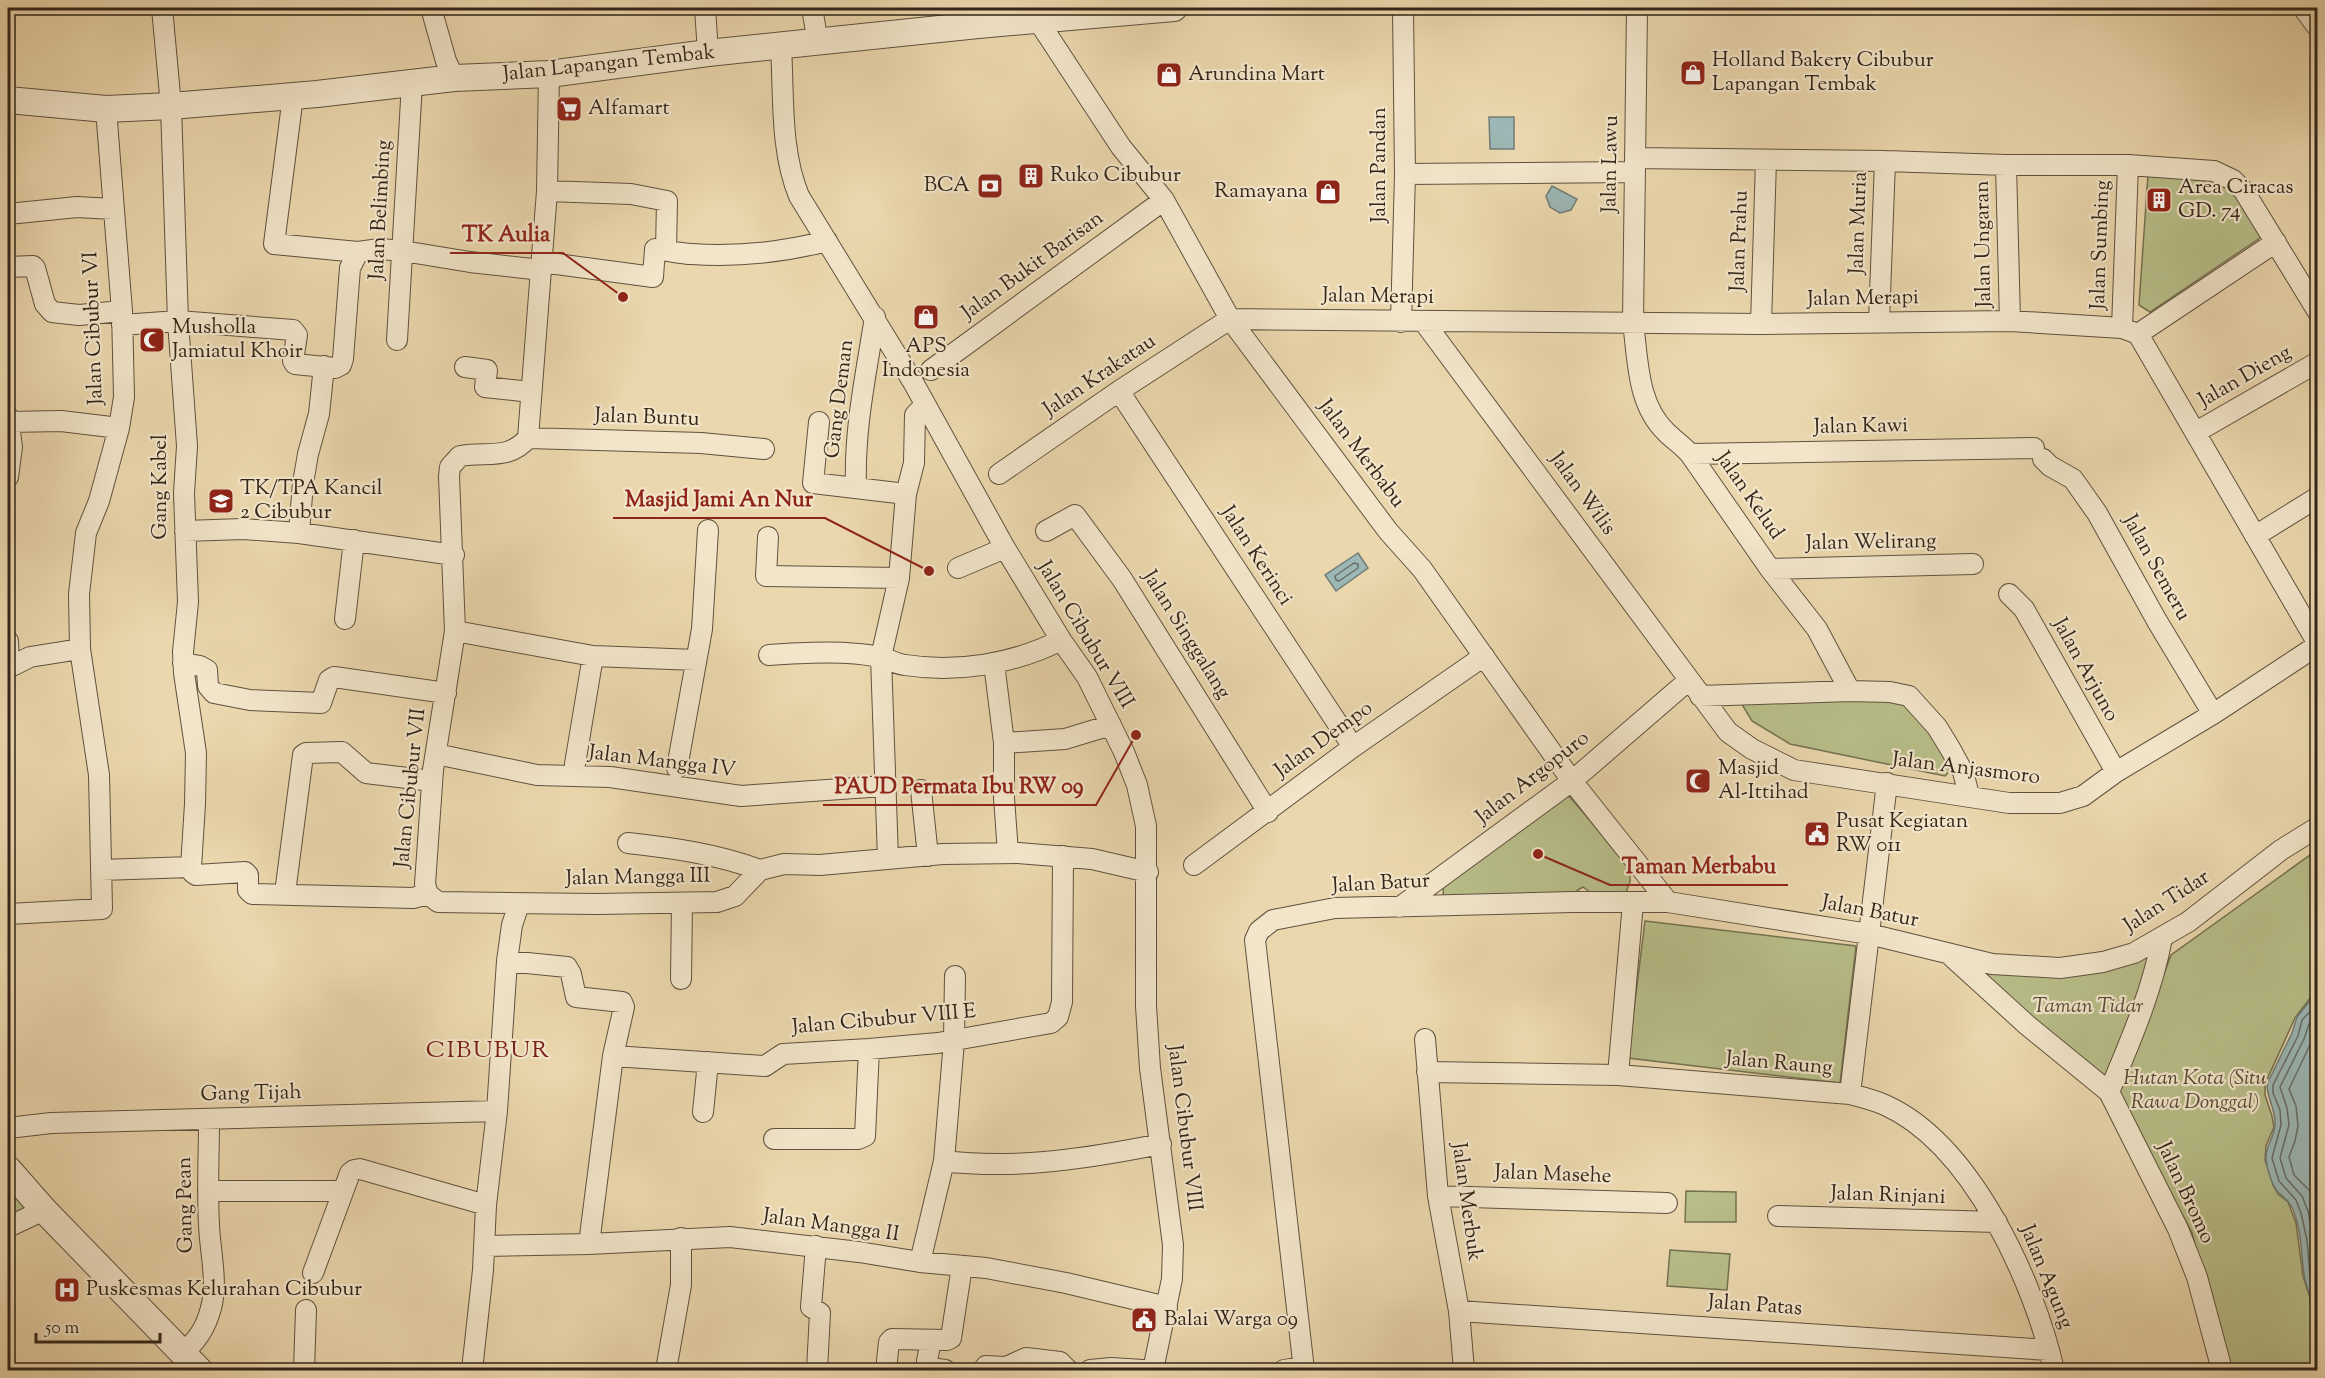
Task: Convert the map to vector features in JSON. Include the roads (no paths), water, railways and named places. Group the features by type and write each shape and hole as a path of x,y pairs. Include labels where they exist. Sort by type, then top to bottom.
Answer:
{"street":[{"name":"Gang Kabel","path":"162,8 171,106 178,321 187,446 185,531 188,602 183,663 196,753 191,867"},
{"path":"431,8 446,61 454,78"},
{"path":"705,8 708,53"},
{"path":"812,8 818,43"},
{"name":"Jalan Lapangan Tembak","path":"8,100 106,109 171,106 293,96 454,78 549,74 708,53 818,43 978,16 1037,19 1076,11 1174,8"},
{"name":"Jalan Pandan","path":"1401,322 1405,174 1403,8"},
{"name":"Jalan Lawu","path":"1633,322 1637,8"},
{"path":"2307,8 2318,23"},
{"name":"Jalan Merbabu","path":"1037,19 1121,147 1164,200 1230,319 1388,531 1422,569 1572,782 1668,902"},
{"name":"Jalan Cibubur VIII","path":"781,47 790,175 799,196 875,317 1005,548 1061,640 1087,677 1125,752 1137,785 1146,826 1148,872 1145,930 1146,1006 1150,1068 1173,1245 1172,1279 1152,1371"},
{"path":"528,438 547,191 549,74"},
{"name":"Jalan Belimbing","path":"397,340 404,251 412,83"},
{"path":"293,96 274,244 358,252 380,249 404,251 470,262 541,266 653,277 655,249 691,254 764,253 800,248 827,241"},
{"name":"Jalan Cibubur VI","path":"8,914 102,909 99,776 80,649 79,594 87,533 99,501 119,428 124,396 122,318 106,109"},
{"path":"1405,174 1766,160 2128,165 2198,169 2224,174 2234,180 2244,191 2318,312"},
{"name":"Jalan Prahu","path":"1761,324 1766,160"},
{"name":"Jalan Muria","path":"1879,322 1885,161"},
{"name":"Jalan Ungaran","path":"2006,165 2010,321"},
{"name":"Jalan Sumbing","path":"2128,165 2130,331"},
{"path":"547,191 631,194 667,201 666,250"},
{"name":"Jalan Bukit Barisan","path":"931,370 1164,200"},
{"path":"8,214 77,207 113,209"},
{"path":"2276,242 2130,331 2196,432 2318,645"},
{"path":"8,267 34,266 45,304 52,312 292,330 297,335 293,363 336,368 341,365 343,359 350,268 358,252"},
{"name":"Gang Deman","path":"856,487 855,456 858,422 875,317"},
{"name":"Jalan Merapi","path":"1230,319 1761,324 2010,321 2130,331"},
{"name":"Jalan Krakatau","path":"999,474 1119,391 1230,319"},
{"name":"Jalan Wilis","path":"1424,322 1695,688"},
{"name":"Jalan Kelud","path":"1633,322 1637,369 1651,413 1666,432 1681,443 1690,454 1770,569 1817,629 1850,691"},
{"name":"Jalan Dieng","path":"2196,432 2318,362"},
{"path":"299,533 303,483 319,414 324,366"},
{"path":"465,366 487,370 485,387 531,392"},
{"name":"Jalan Kerinci","path":"1119,391 1353,747"},
{"path":"888,859 881,657 899,578 906,494 914,463 915,416 926,405"},
{"path":"8,477 12,447 8,420 61,421 119,428"},
{"path":"819,422 813,483 906,494"},
{"name":"Jalan Buntu","path":"528,438 701,443 765,449"},
{"name":"Jalan Cibubur VII","path":"519,904 438,902 428,894 425,884 432,781 455,631 450,467 460,456 504,454 514,451 528,438"},
{"name":"Jalan Kawi","path":"1690,454 2039,453"},
{"name":"Jalan Semeru","path":"2039,453 2050,466 2073,479 2097,513 2172,648 2212,714"},
{"path":"2255,536 2318,497"},
{"name":"Jalan Singgalang","path":"1046,531 1076,515 1122,579 1268,812"},
{"path":"185,531 243,529 299,533 454,555"},
{"path":"677,768 702,629 708,530"},
{"path":"768,537 766,576 899,578"},
{"path":"345,619 354,540"},
{"path":"958,568 1005,548"},
{"name":"Jalan Welirang","path":"1770,569 1973,564"},
{"name":"Jalan Arjuno","path":"2009,594 2024,609 2116,772"},
{"path":"455,631 593,656 696,660"},
{"path":"769,655 823,653 881,657 902,665 921,667 968,666 994,663 1034,652 1061,640"},
{"path":"8,641 8,667 30,657 80,649"},
{"name":"Jalan Anjasmoro","path":"1695,688 1728,732 1752,749 1794,770 2022,804 2060,803 2083,796 2116,772 2212,714 2318,645"},
{"path":"575,764 593,656"},
{"name":"Jalan Dempo","path":"1194,865 1353,747 1484,656"},
{"path":"183,663 200,666 207,670 208,686 214,693 250,699 321,703 329,680 334,677 446,693"},
{"path":"994,663 1004,743 1004,798 1008,853"},
{"path":"1695,688 1890,692 1910,696 1937,727 1951,750 1963,772 1969,795"},
{"name":"Jalan Argopuro","path":"1400,907 1572,782 1695,688"},
{"path":"1004,743 1065,739 1111,725"},
{"path":"285,893 303,755 342,752 366,773 432,781"},
{"name":"Jalan Mangga IV","path":"436,754 537,775 610,777 741,796 884,786"},
{"name":"Jalan Raung","path":"1427,1072 1618,1075 1850,1094 1887,783"},
{"path":"921,790 928,855"},
{"name":"Jalan Tidar","path":"1949,954 1992,964 2060,968 2103,962 2134,953 2196,916 2281,850 2318,827"},
{"path":"628,843 700,852 729,858 760,870 784,864 820,865 928,855 1008,853 1092,859 1148,872"},
{"name":"Jalan Cibubur VIII E","path":"708,1062 762,1066 783,1054 954,1041 1051,1023 1058,1017 1062,1002 1063,856"},
{"path":"101,870 191,867 196,875 245,872 248,875 248,890 252,894 285,893 413,898 428,894"},
{"name":"Jalan Mangga III","path":"519,904 682,904 728,900 735,896 760,870"},
{"name":"Jalan Batur","path":"1303,1369 1268,1037 1256,946 1256,935 1265,925 1281,917 1335,908 1668,902 1869,934 1949,954"},
{"path":"1618,1075 1633,903"},
{"path":"472,1371 482,1291 486,1205 497,1111 507,961 512,926 519,904"},
{"path":"681,979 682,904"},
{"path":"1949,954 2027,1026 2109,1092 2140,1018 2157,964 2162,938"},
{"path":"507,961 567,967 571,974 576,998 622,1002 624,1007 613,1056 589,1244"},
{"path":"920,1262 944,1161 954,1041 955,976"},
{"name":"Jalan Merbuk","path":"1425,1039 1438,1196 1459,1311 1464,1371"},
{"path":"774,1139 865,1136 869,1049"},
{"path":"613,1056 708,1062 703,1112"},
{"name":"Jalan Bromo","path":"2109,1092 2170,1211 2182,1240 2200,1287 2222,1371"},
{"name":"Jalan Agung","path":"1850,1094 1886,1106 1925,1131 1958,1164 1997,1222 2026,1282 2054,1371"},
{"name":"Gang Tijah","path":"8,1128 51,1123 497,1111"},
{"name":"Gang Pean","path":"190,1362 194,1344 203,1330 211,1306 213,1293 208,1191 209,1119"},
{"path":"944,1161 977,1165 1029,1164 1161,1144"},
{"path":"8,1169 44,1210 190,1362"},
{"path":"314,1272 350,1173 354,1170 360,1169 486,1205"},
{"path":"208,1191 343,1191"},
{"name":"Jalan Masehe","path":"1438,1196 1667,1203"},
{"path":"8,1227 44,1210"},
{"name":"Jalan Rinjani","path":"1778,1216 1997,1222"},
{"name":"Jalan Mangga II","path":"484,1246 589,1244 730,1237 816,1246 920,1262 986,1268 1167,1306"},
{"path":"666,1371 681,1285 681,1238"},
{"path":"816,1246 811,1307 820,1313 817,1371"},
{"path":"886,1371 890,1340 947,1340 951,1338 962,1266"},
{"path":"304,1371 306,1310"},
{"name":"Jalan Patas","path":"1459,1311 2049,1350"},
{"path":"931,1340 927,1361 930,1368 945,1371"},
{"path":"983,1371 986,1366 1006,1366 1026,1358 1060,1362 1068,1371"},
{"path":"1090,1371 1111,1368 1143,1371"},
{"path":"1284,1371 1303,1369"}],"water":[{"path":"1489,117 1514,117 1514,149 1490,149"},
{"path":"1552,186 1577,199 1571,210 1560,213 1550,207 1546,196"},
{"path":"1358,553 1368,568 1336,591 1325,575"},
{"path":"2317,992 2317,1322 2304,1277 2300,1237 2294,1211 2274,1186 2266,1159 2275,1124 2267,1084 2292,1033 2297,1017"}],"place":[{"name":"Holland Bakery Cibubur Lapangan Tembak","path":"1693,73"},
{"name":"Arundina Mart","path":"1169,75"},
{"name":"Alfamart","path":"569,109"},
{"name":"Ruko Cibubur","path":"1031,176"},
{"name":"BCA","path":"990,186"},
{"name":"Ramayana","path":"1328,192"},
{"name":"Area Ciracas GD. 74","path":"2159,200"},
{"name":"TK Aulia","path":"623,297"},
{"name":"APS Indonesia","path":"926,317"},
{"name":"Musholla Jamiatul Khoir","path":"152,340"},
{"name":"TK/TPA Kancil 2 Cibubur","path":"221,501"},
{"name":"Masjid Jami An Nur","path":"929,571"},
{"name":"PAUD Permata Ibu RW 09","path":"1136,735"},
{"name":"Masjid Al-Ittihad","path":"1698,781"},
{"name":"Pusat Kegiatan RW 011","path":"1817,834"},
{"name":"Taman Merbabu","path":"1538,854"},
{"name":"Puskesmas Kelurahan Cibubur","path":"67,1290"},
{"name":"Balai Warga 09","path":"1144,1320"}],"district":[{"name":"CIBUBUR","path":"488,1051"}],"park label":[{"name":"Taman Tidar","path":"2088,1007"},
{"name":"Hutan Kota (Situ Rawa Donggal)","path":"2195,1091"}]}
